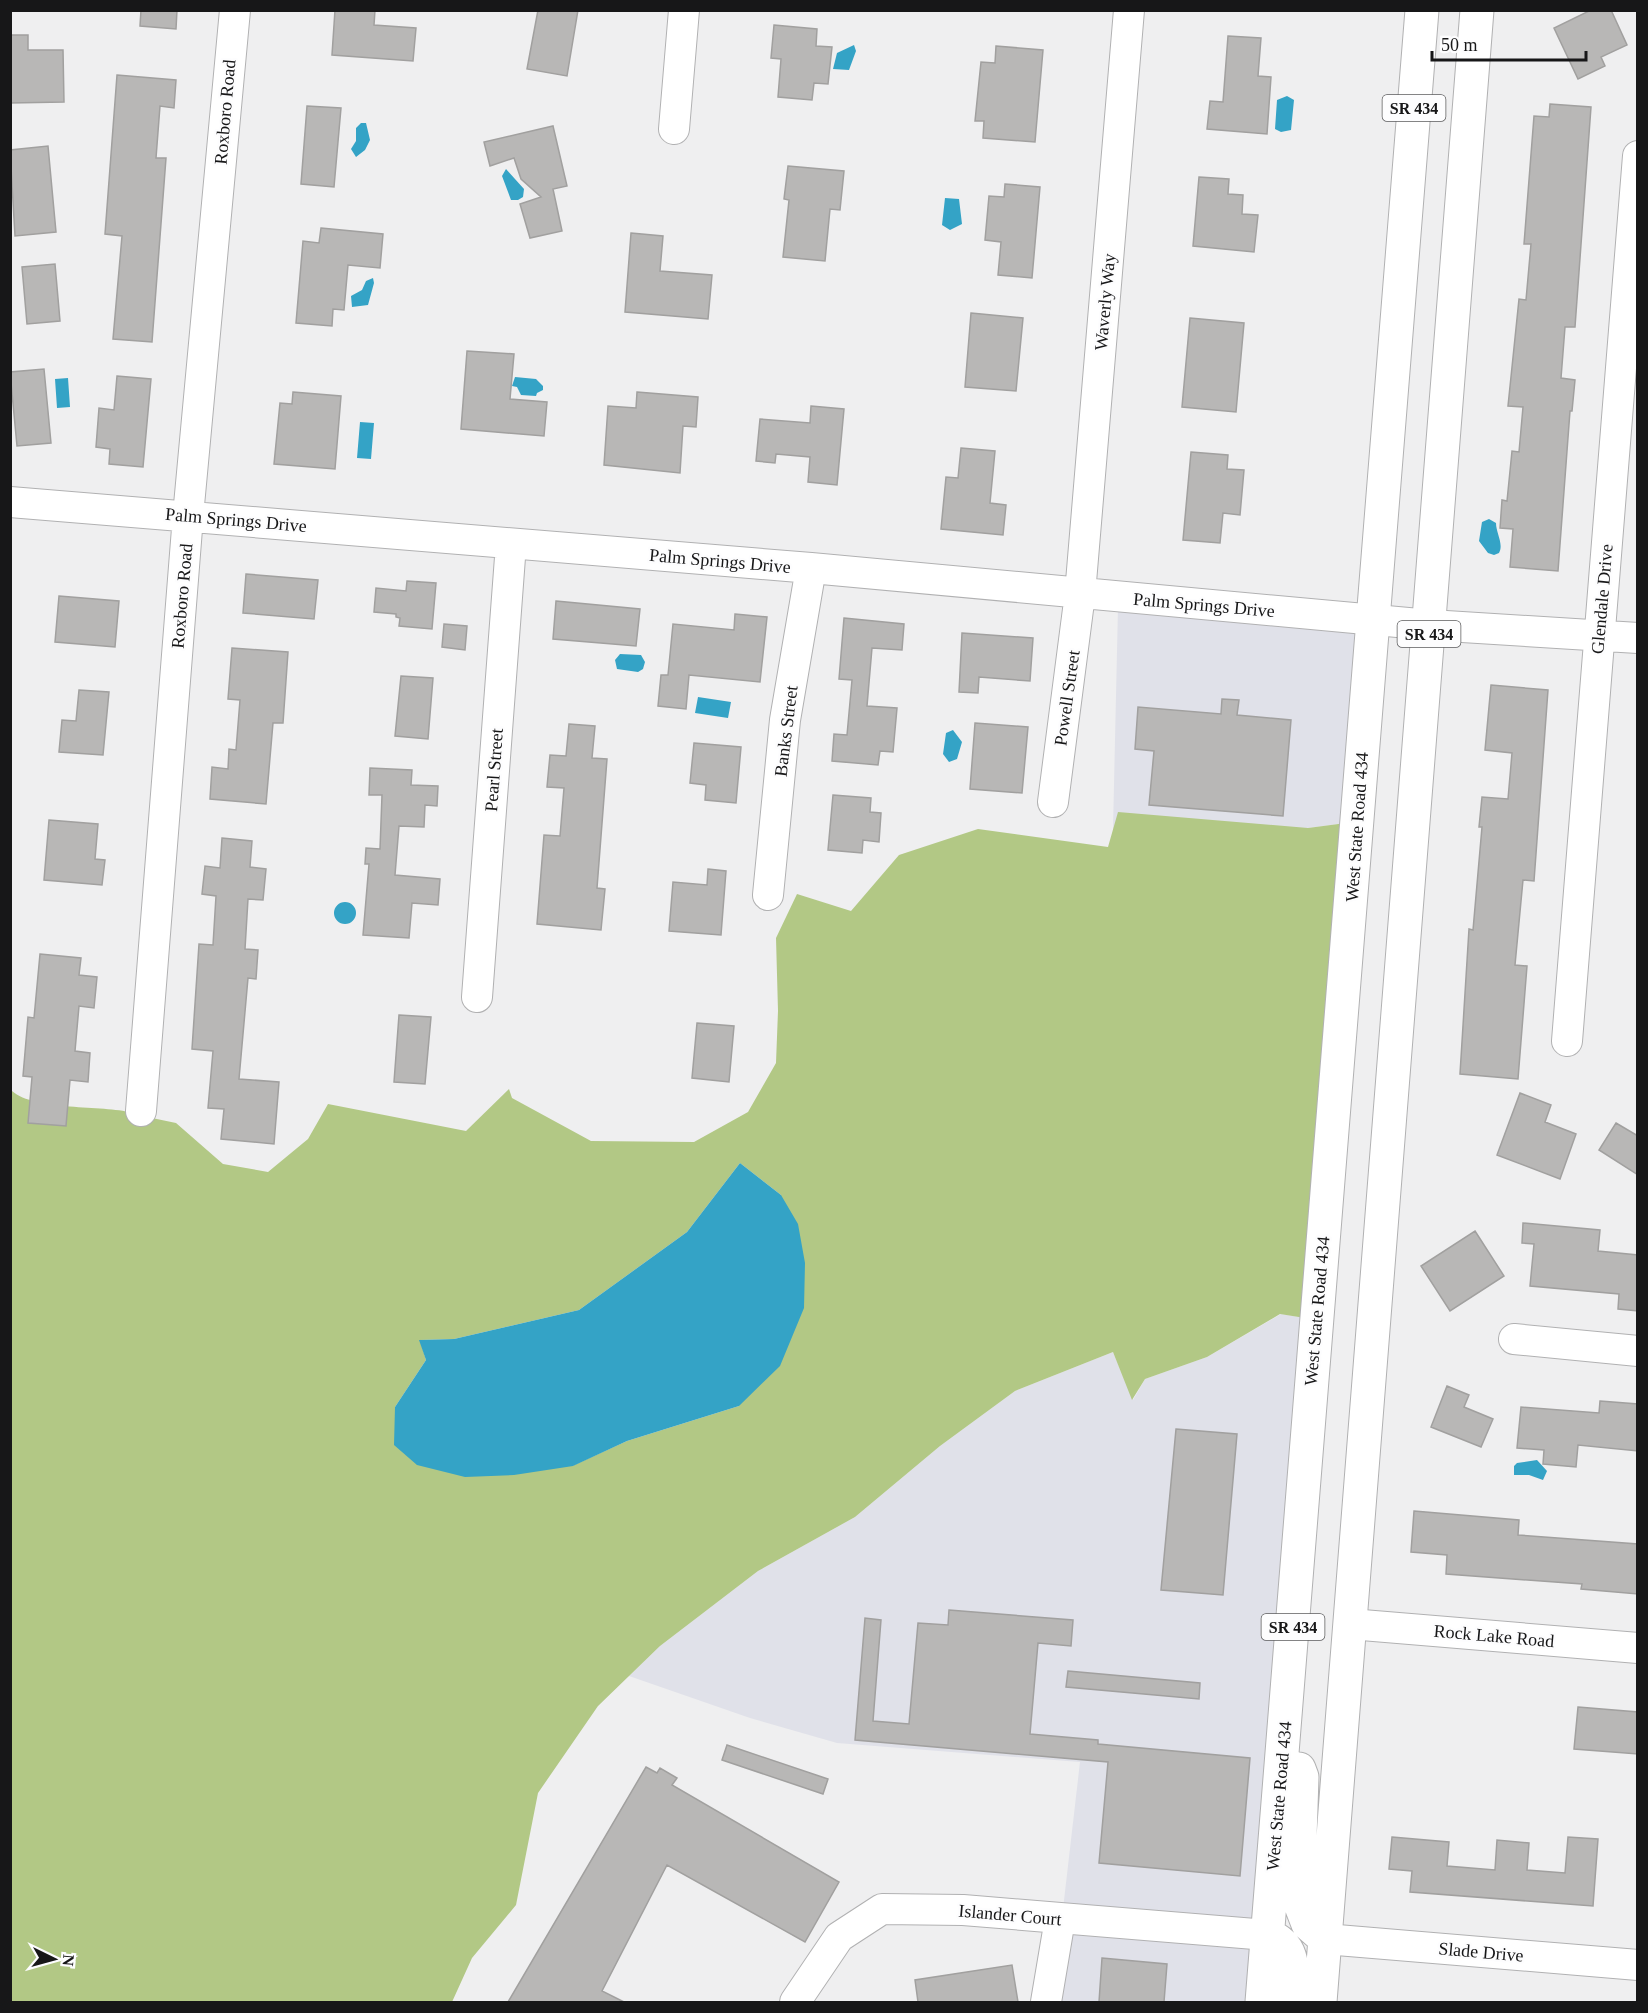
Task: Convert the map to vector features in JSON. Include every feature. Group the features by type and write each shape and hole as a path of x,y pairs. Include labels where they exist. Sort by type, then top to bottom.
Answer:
{"main road":[{"name":"SR 434","path":"1372,620 1422,10"},
{"name":"SR 434","path":"1320,2002 1477,10"},
{"name":"West State Road 434","path":"1262,2002 1372,620"},
{"path":"1285,1728 1302,1777 1298,1898 1308,1924 1325,1938"},
{"path":"1268,1935 1281,1940 1291,1955 1292,2002"}],"street":[{"name":"Roxboro Road","path":"141,1111 188,516 235,10"},
{"path":"674,129 684,10"},
{"name":"Waverly Way","path":"1080,594 1129,10"},
{"name":"Glendale Drive","path":"1567,1041 1638,156"},
{"name":"Palm Springs Drive","path":"10,502 811,568 1430,625 1638,638"},
{"name":"Pearl Street","path":"477,996 511,544"},
{"name":"Banks Street","path":"768,896 785,720 811,568"},
{"name":"Powell Street","path":"1053,802 1080,594"},
{"path":"1514,1340 1638,1352"},
{"name":"Rock Lake Road","path":"1350,1624 1638,1648"},
{"name":"Islander Court","path":"795,2002 839,1937 882,1910 963,1910 1268,1935"},
{"path":"1046,2002 1060,1919"},
{"name":"Slade Drive","path":"1325,1938 1638,1965"}],"shaded area":[{"path":"1118,607 1360,632 1346,823 1308,828 1113,829"},
{"path":"1281,1314 1305,1318 1256,1924 1063,1909 1080,1762 837,1743 750,1718 629,1676 660,1646 758,1571 855,1517 940,1446 1015,1391 1113,1352 1133,1400 1145,1379 1207,1357"},
{"path":"1070,1931 1255,1945 1250,2002 1058,2002"}],"green space":[{"path":"1118,812 1308,828 1346,823 1305,1318 1280,1314 1207,1357 1145,1379 1132,1400 1113,1352 1015,1391 940,1446 855,1517 758,1571 660,1646 598,1706 538,1793 516,1905 472,1958 452,2002 11,2002 10,1089 33,1101 129,1112 129,1120 152,1122 152,1118 176,1123 223,1164 268,1172 308,1139 328,1104 466,1131 509,1089 512,1098 591,1141 694,1142 748,1112 776,1063 778,1011 776,938 797,894 851,911 899,855 978,829 1108,847","holes":["740,1163 781,1195 739,1406 627,1441 572,1466 395,1407 426,1360 420,1340 454,1339 579,1310 687,1232"]}],"water":[{"path":"854,45 856,51 849,70 833,69 837,53"},
{"path":"1287,96 1294,100 1291,130 1281,132 1275,129 1277,100"},
{"path":"361,123 366,123 370,140 365,150 356,157 351,149 356,141 356,128"},
{"path":"506,169 524,189 523,197 518,200 511,200 502,176"},
{"path":"945,198 959,199 962,224 950,230 942,225"},
{"path":"373,278 374,283 368,305 352,307 351,296 362,290 366,281"},
{"path":"515,377 536,379 543,386 543,390 536,396 521,395 517,387 512,386"},
{"path":"68,378 70,407 57,408 55,379"},
{"path":"360,422 374,423 371,459 357,458"},
{"path":"1489,519 1496,523 1500,542 1499,553 1494,555 1488,553 1479,541 1482,522"},
{"path":"620,654 641,655 645,662 643,669 638,672 617,669 615,660"},
{"path":"698,697 731,702 728,718 695,713"},
{"path":"953,730 962,742 957,759 949,762 943,754 946,733"},
{"path":"345,902 353,905 356,913 353,921 345,924 337,921 334,913 337,905"},
{"path":"740,1163 781,1195 798,1224 805,1263 804,1308 780,1366 739,1406 627,1441 573,1466 514,1475 465,1477 417,1465 394,1445 395,1407 426,1360 419,1340 454,1339 579,1310 687,1232"},
{"path":"1537,1460 1547,1471 1543,1480 1529,1475 1514,1475 1514,1466 1517,1463"}],"building":[{"path":"141,10 177,10 176,29 140,26"},
{"path":"335,10 375,10 374,25 416,28 413,61 332,55"},
{"path":"538,10 578,10 567,76 527,69"},
{"path":"1591,10 1611,10 1627,45 1601,57 1605,66 1578,79 1554,28"},
{"path":"774,25 817,29 816,46 832,47 828,84 814,83 812,100 778,97 781,59 771,58"},
{"path":"10,35 28,35 28,50 63,50 64,102 10,103"},
{"path":"1228,36 1261,38 1258,76 1271,77 1267,134 1207,129 1210,101 1223,102"},
{"path":"996,46 1043,50 1035,142 983,138 984,121 975,121 981,62 995,63"},
{"path":"117,75 176,80 174,108 160,106 156,158 166,158 152,342 113,339 122,236 105,234"},
{"path":"1550,104 1591,107 1575,327 1565,327 1561,378 1575,380 1572,411 1570,411 1558,571 1510,567 1513,529 1500,528 1502,500 1507,501 1512,451 1519,452 1523,407 1508,406 1519,299 1526,300 1531,244 1524,244 1534,116 1549,117"},
{"path":"307,106 341,108 334,187 301,184"},
{"path":"553,126 567,186 553,189 562,231 530,238 520,204 541,197 521,179 514,158 490,166 484,142"},
{"path":"48,146 56,232 15,236 10,150"},
{"path":"788,166 844,171 840,210 830,209 825,261 783,257 789,200 784,199"},
{"path":"1199,177 1229,179 1228,194 1243,195 1242,214 1258,215 1254,252 1193,246"},
{"path":"1005,184 1040,187 1032,278 998,275 1001,242 985,240 989,196 1004,197"},
{"path":"321,228 383,234 380,268 348,265 344,310 333,309 332,326 296,323 303,241 319,243"},
{"path":"631,233 663,236 660,271 712,275 708,319 625,312"},
{"path":"55,264 60,321 27,324 22,267"},
{"path":"971,313 1023,318 1016,391 965,387"},
{"path":"1190,318 1244,323 1236,412 1182,407"},
{"path":"467,351 514,354 510,399 547,402 544,436 461,429"},
{"path":"44,369 51,443 17,446 10,372"},
{"path":"117,376 151,379 143,467 109,464 110,449 96,447 99,408 114,410"},
{"path":"293,392 341,396 335,469 274,464 280,403 292,404"},
{"path":"637,392 698,397 696,427 683,426 680,473 604,465 608,406 636,408"},
{"path":"811,406 844,409 837,485 808,482 810,457 776,454 775,463 756,461 760,419 810,423"},
{"path":"961,448 995,451 990,503 1006,505 1003,535 941,529 946,477 958,478"},
{"path":"1191,452 1228,455 1227,469 1244,470 1240,515 1223,513 1220,543 1183,540"},
{"path":"246,574 318,580 314,619 243,613"},
{"path":"407,581 436,583 432,629 399,626 400,618 396,617 396,614 374,612 376,588 406,591"},
{"path":"59,596 119,601 115,647 55,642"},
{"path":"556,601 640,609 636,646 553,639"},
{"path":"735,614 767,617 760,682 689,675 686,709 658,706 661,675 668,675 673,624 734,630"},
{"path":"844,618 904,624 902,650 872,648 867,706 897,708 893,752 880,751 878,765 832,761 834,734 847,735 852,680 839,679"},
{"path":"444,624 467,626 465,650 442,647"},
{"path":"962,633 1033,638 1030,681 979,677 978,693 959,692"},
{"path":"232,648 288,652 283,723 273,723 266,804 210,799 212,767 228,769 229,749 236,750 240,700 228,699"},
{"path":"401,676 433,678 428,739 395,736"},
{"path":"1491,685 1548,690 1534,881 1523,880 1515,965 1527,966 1518,1079 1460,1074 1469,929 1473,930 1482,827 1479,827 1482,797 1508,799 1512,753 1485,750"},
{"path":"79,690 109,692 103,755 59,752 62,720 76,721"},
{"path":"1222,699 1239,700 1237,715 1291,720 1283,816 1149,805 1154,751 1135,749 1138,707 1221,714"},
{"path":"975,723 1028,727 1022,793 970,789"},
{"path":"569,724 595,726 592,758 607,759 597,888 605,889 601,930 537,924 544,835 560,836 564,788 547,787 550,755 566,756"},
{"path":"694,743 741,747 736,803 705,800 706,785 690,783"},
{"path":"370,768 412,770 411,785 438,786 437,806 425,805 424,827 399,826 395,875 440,879 438,905 412,903 409,938 363,935 369,864 365,864 366,848 380,849 382,795 369,795"},
{"path":"833,795 871,798 870,812 881,813 879,842 863,840 862,853 828,850"},
{"path":"49,820 98,824 95,859 105,860 102,885 44,880"},
{"path":"222,838 252,841 250,867 266,869 263,900 248,899 245,949 258,950 256,979 248,978 239,1079 279,1082 274,1144 221,1139 224,1109 208,1108 213,1051 192,1049 199,944 213,945 216,896 202,894 205,866 220,868"},
{"path":"708,869 726,871 721,935 669,931 673,882 707,885"},
{"path":"40,954 81,958 79,975 97,977 94,1008 79,1006 75,1051 90,1053 88,1082 70,1080 66,1126 28,1123 32,1077 23,1076 28,1017 34,1018"},
{"path":"399,1015 431,1017 425,1084 394,1082"},
{"path":"697,1023 734,1026 729,1082 692,1078"},
{"path":"1520,1093 1551,1105 1545,1122 1576,1134 1560,1179 1497,1155"},
{"path":"1616,1123 1638,1136 1638,1175 1599,1150"},
{"path":"1523,1223 1600,1230 1598,1251 1638,1255 1638,1311 1618,1309 1619,1294 1530,1286 1534,1244 1522,1243"},
{"path":"1475,1231 1504,1276 1450,1311 1421,1266"},
{"path":"1447,1386 1469,1395 1464,1407 1493,1419 1481,1447 1431,1427"},
{"path":"1600,1401 1638,1404 1638,1451 1578,1445 1576,1467 1543,1464 1544,1450 1517,1448 1521,1407 1599,1413"},
{"path":"1176,1429 1237,1434 1223,1595 1161,1590"},
{"path":"1414,1511 1519,1520 1518,1535 1638,1544 1638,1594 1581,1589 1582,1584 1446,1574 1447,1555 1411,1552"},
{"path":"949,1610 1073,1620 1071,1646 1038,1643 1030,1734 1098,1740 1098,1744 1250,1758 1240,1876 1099,1863 1108,1762 855,1740 865,1618 881,1620 873,1721 909,1724 918,1623 948,1625"},
{"path":"1068,1671 1200,1683 1199,1699 1066,1687"},
{"path":"1578,1707 1638,1712 1638,1754 1574,1749"},
{"path":"727,1745 828,1779 823,1794 722,1760"},
{"path":"646,1767 657,1773 660,1768 677,1778 672,1785 839,1882 805,1942 667,1865 602,1991 624,2002 508,2002"},
{"path":"1392,1837 1449,1842 1447,1866 1495,1870 1497,1840 1529,1843 1527,1870 1565,1873 1568,1837 1598,1839 1593,1906 1410,1892 1412,1871 1389,1869"},
{"path":"1102,1958 1167,1964 1164,2002 1099,2002"},
{"path":"1012,1965 1018,2002 918,2002 915,1980"}]}
